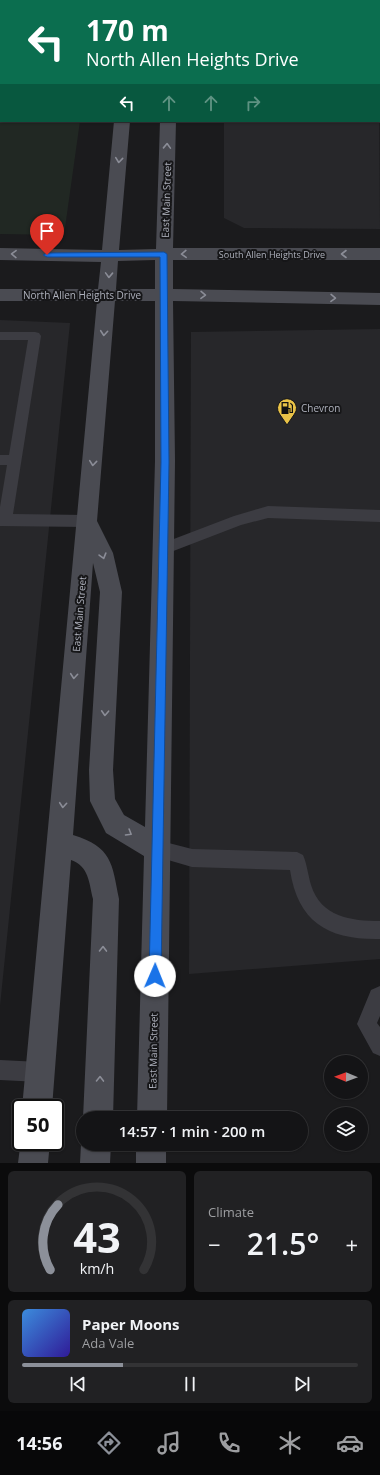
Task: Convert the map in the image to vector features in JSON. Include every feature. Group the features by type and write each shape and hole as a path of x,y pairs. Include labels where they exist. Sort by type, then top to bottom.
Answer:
{"main road":[{"name":"East Main Street","path":"38,1099 86,521 108,294 109,256 122,122"},
{"name":"East Main Street","path":"152,1111 165,462 164,254 168,122"},
{"path":"0,254 109,256 164,254"},
{"name":"South Allen Heights Drive","path":"164,254 380,254"},
{"name":"North Allen Heights Drive","path":"0,295 164,295"},
{"path":"164,295 380,299"},
{"path":"86,521 102,553 111,592 102,770 103,801 115,824 157,849"},
{"path":"60,844 83,851 99,866 106,899 98,1111"},
{"path":"33,1163 34,1151"},
{"path":"95,1163 96,1151"},
{"path":"151,1151 151,1163"}],"lane":[{"path":"0,336 35,336 16,460 2,520 86,521"},
{"path":"0,460 16,460"},
{"path":"163,549 232,522 268,512 380,516"},
{"path":"157,849 192,858 297,861 300,882 308,903 322,917 346,928 380,930"},
{"path":"380,996 378,997 367,1024 380,1046"},
{"path":"0,1070 40,1072"}],"shaded area":[{"path":"0,122 80,122 64,235 0,234"},
{"path":"224,122 379,122 380,229 244,228 224,218"},
{"path":"0,320 70,323 0,1006"},
{"path":"380,329 380,959 189,974 191,332"}],"place":[{"name":"Chevron","path":"287,425"}],"route":[{"path":"47,255 109,256 164,254 165,462 155,976"}]}
